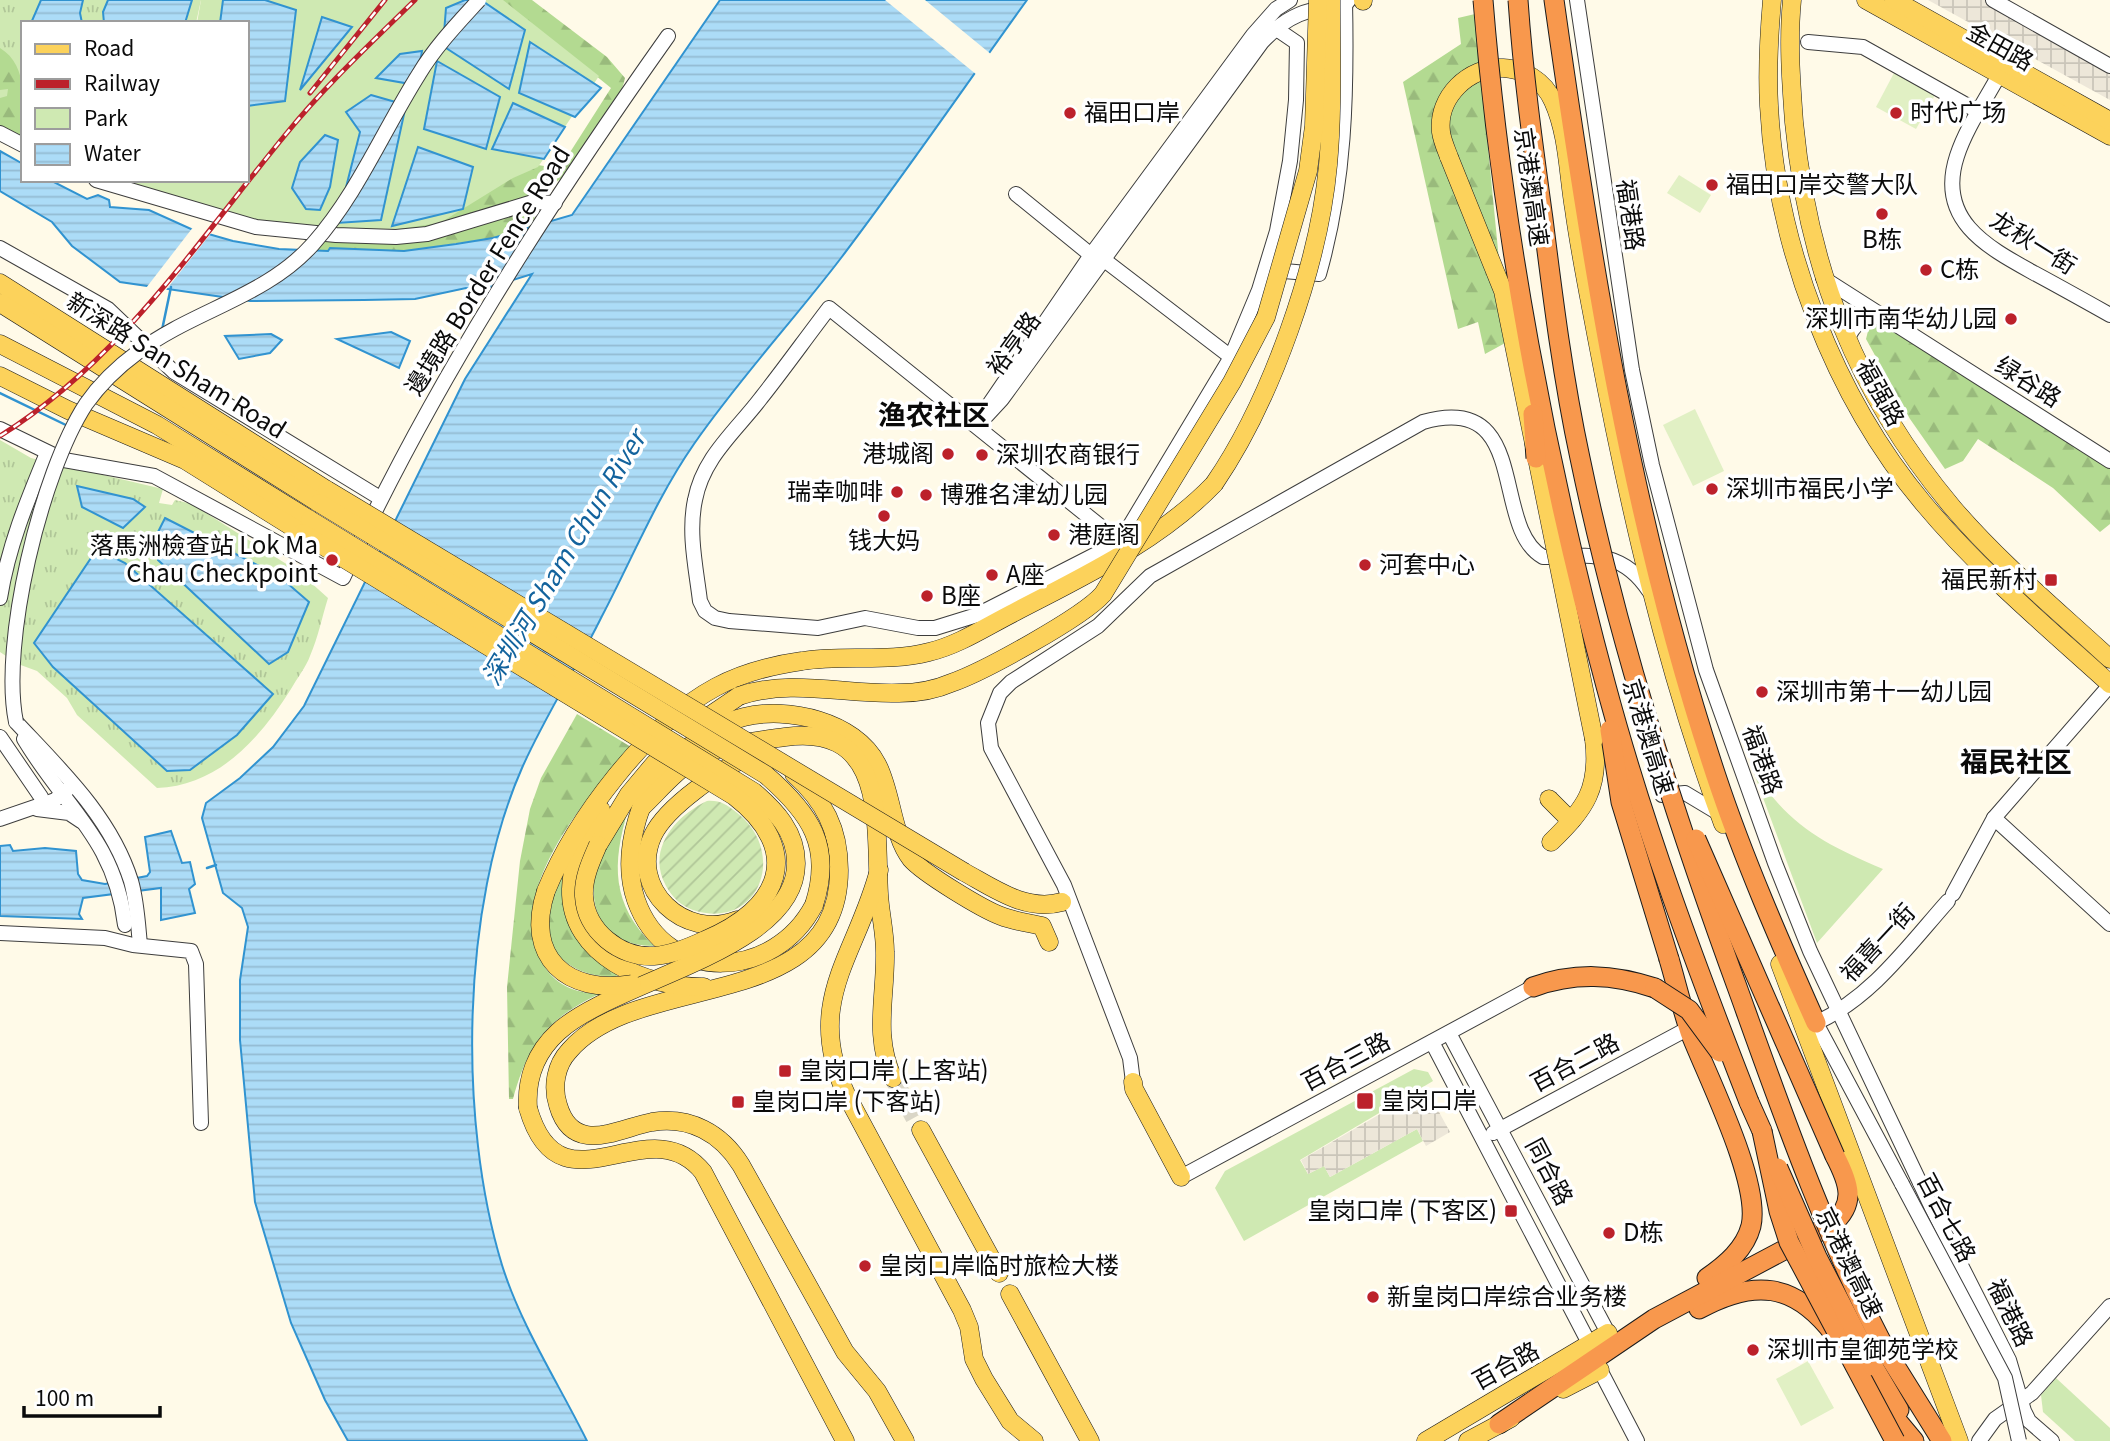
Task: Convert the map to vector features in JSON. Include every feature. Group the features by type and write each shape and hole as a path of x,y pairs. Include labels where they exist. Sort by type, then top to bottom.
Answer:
{"highway":[{"name":"京港澳高速","path":"1483,0 1523,305 1549,444 1606,687 1666,879 1749,1102 1817,1257 1881,1361 1953,1439"},
{"name":"京港澳高速","path":"1518,0 1522,65 1558,340 1580,459 1620,624 1694,867 1797,1150 1881,1361 1917,1441"},
{"path":"1555,0 1597,289 1642,509 1702,730 1731,818 1816,1023"},
{"path":"1523,305 1536,458"},
{"path":"1606,687 1618,788 1689,1027 1745,1174 1751,1204 1751,1227 1736,1254 1716,1272 1608,1333"},
{"path":"1499,1424 1654,1319 1831,1225 1845,1212 1849,1199 1847,1181 1658,752"},
{"path":"1533,987 1558,979 1593,975 1629,980 1655,988 1682,1004 1696,1017 1749,1102"},
{"path":"1762,1132 1788,1242 1895,1441"},
{"path":"1600,1370 1646,1338 1716,1299 1749,1289 1782,1292 1805,1305 1829,1329 1866,1382 1917,1441"}],"main road":[{"path":"0,344 157,425 306,526 643,740 734,796 765,826 775,851 775,875 764,899 733,928 668,954 640,955 621,949 595,928 585,906 585,882 598,845 629,794 676,742 715,710 740,696 780,687 884,693 939,687 962,679 1076,617 1096,602 1232,382 1266,317 1308,171 1314,126 1318,0"},
{"name":"金田路","path":"1866,0 2110,136"},
{"path":"659,977 605,987 584,984 564,974 549,957 540,935 540,911 546,891 579,826 643,740 682,709 729,680 805,660 917,655 961,640 1151,536 1194,505 1214,484 1253,415 1300,293 1317,234 1352,1"},
{"name":"金田路","path":"1899,1 2110,121"},
{"name":"福强路","path":"1770,4 1769,106 1778,175 1792,241 1809,296 1843,380 1893,464 1941,523 1999,583 2110,685"},
{"name":"福强路","path":"1795,5 1789,69 1797,153 1810,233 1823,278 1847,341 1879,406 1929,479 2010,568 2110,659"},
{"path":"1551,842 1587,800 1595,780 1594,739 1503,291 1441,132 1443,113 1452,93 1472,75 1485,69 1511,69 1535,79 1552,99 1563,135 1580,248 1614,426 1653,596 1699,755 1806,1027 1953,1439"},
{"name":"新深路 San Sham Road","path":"0,282 323,496"},
{"name":"新深路 San Sham Road","path":"0,303 323,496"},
{"path":"0,376 58,405 185,460 306,526"},
{"path":"323,496 766,775 806,815 821,856 822,874 814,905 796,933 781,946 754,959 726,964 707,962 673,948 651,928 642,914 632,883 633,835 657,772 676,742"},
{"path":"323,496 670,694 964,872 1018,901 1047,906 1062,902"},
{"path":"2084,635 2110,643"},
{"path":"642,807 653,787 678,757 692,744 725,724 745,716 809,719 827,724 852,737 876,762 889,793 901,841 911,859 1000,916 1042,926 1049,942"},
{"path":"642,807 693,761 733,744 798,735 835,741 863,766 874,804 880,870 885,950 881,1039 893,1077"},
{"path":"755,909 725,925 699,925 677,916 659,899 648,873 649,847 661,822 683,802 753,752 798,735"},
{"path":"643,740 595,821 577,861 571,899 573,913 583,934 598,951 619,966 682,985 732,984 781,966"},
{"path":"643,740 738,781 767,803 789,832 796,866 795,880 785,903 766,923 591,1009 559,1030 548,1041 533,1068 528,1108 532,1121 547,1145 567,1157 590,1161 662,1147 693,1160 703,1172 845,1441"},
{"path":"767,752 816,796 832,823 837,840 839,878 830,918 813,941 781,966 751,979 634,1010 594,1028 574,1045 559,1067 555,1088 558,1107 571,1128 594,1136 614,1135 651,1123 668,1121 699,1126 722,1141 741,1165 849,1360 877,1391 905,1441"},
{"path":"1549,799 1571,821"},
{"path":"880,870 831,1000 829,1027 834,1062 857,1116 962,1310 979,1372 1010,1421 1034,1441"},
{"path":"1133,1082 1181,1177"},
{"path":"921,1130 999,1273"},
{"path":"1010,1294 1090,1441"},
{"name":"百合路","path":"1426,1441 1608,1333"},
{"name":"百合路","path":"1468,1441 1600,1370"}],"street":[{"path":"140,945 132,924 131,882 105,838 16,722 6,693 5,663 21,564 62,447 87,402 105,381 137,353 178,325 256,290 296,262 335,217 356,186 430,57 479,0"},
{"name":"裕亨路","path":"978,426 1002,399 1252,35 1276,9 1290,0"},
{"name":"福港路","path":"1577,0 1617,287 1652,465 1706,670 1775,863 1838,1013 2009,1360 2029,1420 2052,1441"},
{"path":"1993,0 2110,66"},
{"path":"1259,290 1269,278 1279,272 1320,274 1339,187 1345,100 1345,29 1352,1"},
{"name":"裕亨路","path":"1098,257 1275,28 1292,15 1312,8 1352,1"},
{"path":"1275,28 1297,43"},
{"path":"1120,542 829,308 707,466 695,498 692,522 700,601 705,611 715,618 729,621 807,628 865,618 918,628 935,628 989,609 1120,542 1230,357 1259,290 1284,199 1296,100 1297,43 1306,33 1345,29"},
{"name":"邊境路 Border Fence Road","path":"47,453 64,460 154,476 343,578 380,498 437,390 496,289 668,36"},
{"path":"1808,42 1863,47 1979,112"},
{"name":"龙秋一街","path":"1999,75 1960,147 1953,174 1954,199 1964,222 1994,251 2110,315"},
{"path":"1296,100 1345,100"},
{"path":"0,133 21,144"},
{"path":"103,182 257,228 336,235 396,237 427,233 533,202 551,209"},
{"path":"1016,194 1230,357"},
{"path":"0,248 108,309 174,372 380,498"},
{"name":"绿谷路","path":"1823,278 2110,461"},
{"path":"1597,289 1603,292 1617,287"},
{"path":"1847,341 1858,323 1872,317 1886,319"},
{"path":"1133,1082 1130,1058 1064,885 991,748 988,723 992,707 1011,682 1098,626 1163,567 1423,422 1437,418 1466,419 1489,435 1502,461 1525,537 1536,553 1544,557 1596,555 1612,560 1641,578 1653,596"},
{"path":"0,429 47,453 15,531 5,566 0,598"},
{"name":"福喜一街","path":"1816,1023 1838,1013 1864,994 1950,897 1994,818 2110,685"},
{"path":"0,737 41,797"},
{"path":"24,812 41,797 65,785"},
{"path":"24,812 55,800 65,785"},
{"path":"65,785 88,825"},
{"path":"1662,795 1685,793 1720,814"},
{"path":"0,819 38,809 61,812 88,825 105,838"},
{"path":"1994,818 2110,923"},
{"path":"0,933 105,938 140,945 187,948 191,951 196,964 201,1123"},
{"name":"百合三路","path":"1181,1177 1533,987"},
{"name":"百合七路","path":"1816,1023 2006,1378 2019,1441"},
{"name":"百合二路","path":"1482,1139 1689,1027"},
{"name":"同合路","path":"1449,1033 1608,1333"},
{"name":"同合路","path":"1432,1042 1590,1345"},
{"path":"1529,1227 1553,1228"},
{"path":"1953,1439 1981,1437 1995,1419 2022,1401 2110,1306"},
{"path":"1577,1319 1595,1309"},
{"path":"1600,1370 1637,1441"}],"green space":[{"path":"0,0 201,0 196,21 21,21 21,142 0,131"},
{"path":"201,0 503,0 599,76 538,167 513,178 440,223 383,231 258,221 128,182 248,182 248,21 197,21"},
{"path":"502,0 532,0 607,57 625,78 617,101 601,130 574,167 530,199 527,204 537,211 530,228 493,238 404,251 330,248 328,251 313,250 305,241 302,230 514,161 550,167 567,157 611,88"},
{"path":"1475,14 1507,342 1485,354 1478,322 1458,329 1403,82 1461,44 1458,18"},
{"path":"0,48 10,56 21,81 21,137 0,126 0,98 7,96 8,89 0,90"},
{"path":"1894,73 1935,95 1916,129 1876,107"},
{"path":"1679,175 1711,195 1700,213 1667,193"},
{"path":"1881,323 2110,467 2110,524 2100,532 2053,488 1978,439 1963,461 1945,469 1910,419 1866,339 1869,327"},
{"path":"1695,409 1724,471 1693,486 1663,425"},
{"path":"0,440 31,458 163,489 159,503 172,505 175,500 192,504 299,572 328,598 306,664 279,707 252,741 236,756 200,778 157,788 77,715 67,698 37,671 18,664 0,652"},
{"path":"577,714 631,747 593,791 556,847 542,876 533,906 533,935 542,962 553,977 574,990 599,994 566,1013 542,1035 525,1063 513,1099 509,1099 507,987 520,861 530,809 541,778"},
{"path":"1752,768 1779,804 1808,830 1843,851 1883,869 1817,943"},
{"path":"707,801 726,805 752,829 761,847 763,866 759,884 750,899 735,910 716,914 693,910 677,901 666,886 659,860 667,836 675,825 695,807"},
{"path":"628,810 619,848 619,882 630,915 654,946 635,944 619,938 608,929 595,903 596,870 602,853"},
{"path":"568,866 563,887 566,913 619,972 616,977 599,976 571,966 560,957 553,946 548,933 547,918 550,900"},
{"path":"1414,1069 1428,1072 1433,1081 1300,1160 1308,1174 1324,1166 1330,1177 1417,1129 1423,1141 1244,1241 1215,1188 1225,1171"},
{"path":"1808,1361 1834,1408 1801,1426 1776,1379"},
{"path":"2056,1378 2110,1428 2110,1441 2075,1441 2043,1412 2041,1395"}],"shaded area":[{"path":"1928,0 2003,0 2110,60 2110,100"},
{"path":"1418,1092 1422,1098 1433,1101 1450,1132 1426,1146 1417,1129 1330,1177 1324,1166 1308,1174 1301,1160"}],"water":[{"path":"41,0 83,0 80,13 82,21 32,21"},
{"path":"108,0 192,0 186,21 104,21 103,12"},
{"path":"223,0 265,0 296,10 285,101 248,106 248,21 220,21"},
{"path":"465,0 481,0 525,30 509,89 443,46 446,8"},
{"name":"深圳河 Sham Chun River","path":"720,0 1027,0 865,226 729,396 681,464 531,749 502,823 487,884 477,948 473,1081 478,1146 488,1208 510,1288 587,1441 348,1441 325,1400 291,1323 255,1202 240,1040 240,980 248,927 242,908 223,893 202,818 206,803 240,778 273,747 304,706 465,379 532,274 478,291 466,288 415,299 364,300 250,301 120,282 72,246 52,222 0,191 0,151 21,163 21,182 54,182 87,199 98,195 109,200 110,207 149,210 191,229 233,241 279,249 404,251 493,238 572,215"},
{"path":"322,17 352,27 300,90"},
{"path":"530,42 601,88 575,117 519,93"},
{"path":"422,51 416,85 376,78 400,54"},
{"path":"437,61 500,97 486,149 424,129"},
{"path":"371,95 406,105 381,220 337,223 360,132 346,112"},
{"path":"513,103 565,127 544,159 492,149"},
{"path":"325,135 338,140 330,187 320,210 306,209 292,188 300,162"},
{"path":"418,147 473,167 463,209 392,226"},
{"path":"391,332 410,341 399,368 337,339"},
{"path":"271,334 282,340 270,353 239,359 225,336"},
{"path":"77,486 133,499 145,507 123,528 82,507"},
{"path":"165,518 279,576 309,602 288,652 269,664 158,560 158,532"},
{"path":"101,551 125,563 273,694 237,735 190,770 167,771 53,667 34,643 91,558"},
{"path":"171,831 182,863 190,862 195,884 189,889 195,913 161,920 161,888 83,898 79,914 82,919 0,916 0,846 10,845 13,851 45,848 76,851 78,874 82,880 105,884 147,876 150,872 145,837"}],"pier":[{"path":"885,0 925,0 992,55 977,75"},
{"path":"194,226 212,232 166,290 146,288"}],"waterway":[{"path":"162,330 171,287"},
{"path":"0,393 70,427"},
{"path":"207,868 216,865"}],"tunnel":[{"path":"893,1078 921,1130"}],"railway":[{"path":"310,93 385,0"},
{"path":"248,181 316,99 415,0"},
{"path":"0,436 43,406 120,336 247,182"}],"place":[{"name":"福田口岸","path":"1070,113"},
{"name":"时代广场","path":"1896,113"},
{"name":"福田口岸交警大队","path":"1712,185"},
{"name":"B栋","path":"1882,214"},
{"name":"C栋","path":"1926,270"},
{"name":"深圳市南华幼儿园","path":"2011,319"},
{"name":"港城阁","path":"948,454"},
{"name":"深圳农商银行","path":"982,455"},
{"name":"深圳市福民小学","path":"1712,489"},
{"name":"瑞幸咖啡","path":"897,492"},
{"name":"博雅名津幼儿园","path":"926,495"},
{"name":"钱大妈","path":"884,516"},
{"name":"港庭阁","path":"1054,535"},
{"name":"落馬洲檢查站 Lok Ma Chau Checkpoint","path":"332,560"},
{"name":"河套中心","path":"1365,565"},
{"name":"A座","path":"992,575"},
{"name":"福民新村","path":"2051,580"},
{"name":"B座","path":"927,596"},
{"name":"深圳市第十一幼儿园","path":"1762,692"},
{"name":"皇岗口岸 (上客站)","path":"785,1071"},
{"name":"皇岗口岸","path":"1365,1101"},
{"name":"皇岗口岸 (下客站)","path":"738,1102"},
{"name":"皇岗口岸 (下客区)","path":"1511,1211"},
{"name":"D栋","path":"1609,1233"},
{"name":"皇岗口岸临时旅检大楼","path":"865,1266"},
{"name":"新皇岗口岸综合业务楼","path":"1373,1297"},
{"name":"深圳市皇御苑学校","path":"1753,1350"}],"district":[{"name":"渔农社区","path":"934,415"},
{"name":"福民社区","path":"2016,762"}]}
